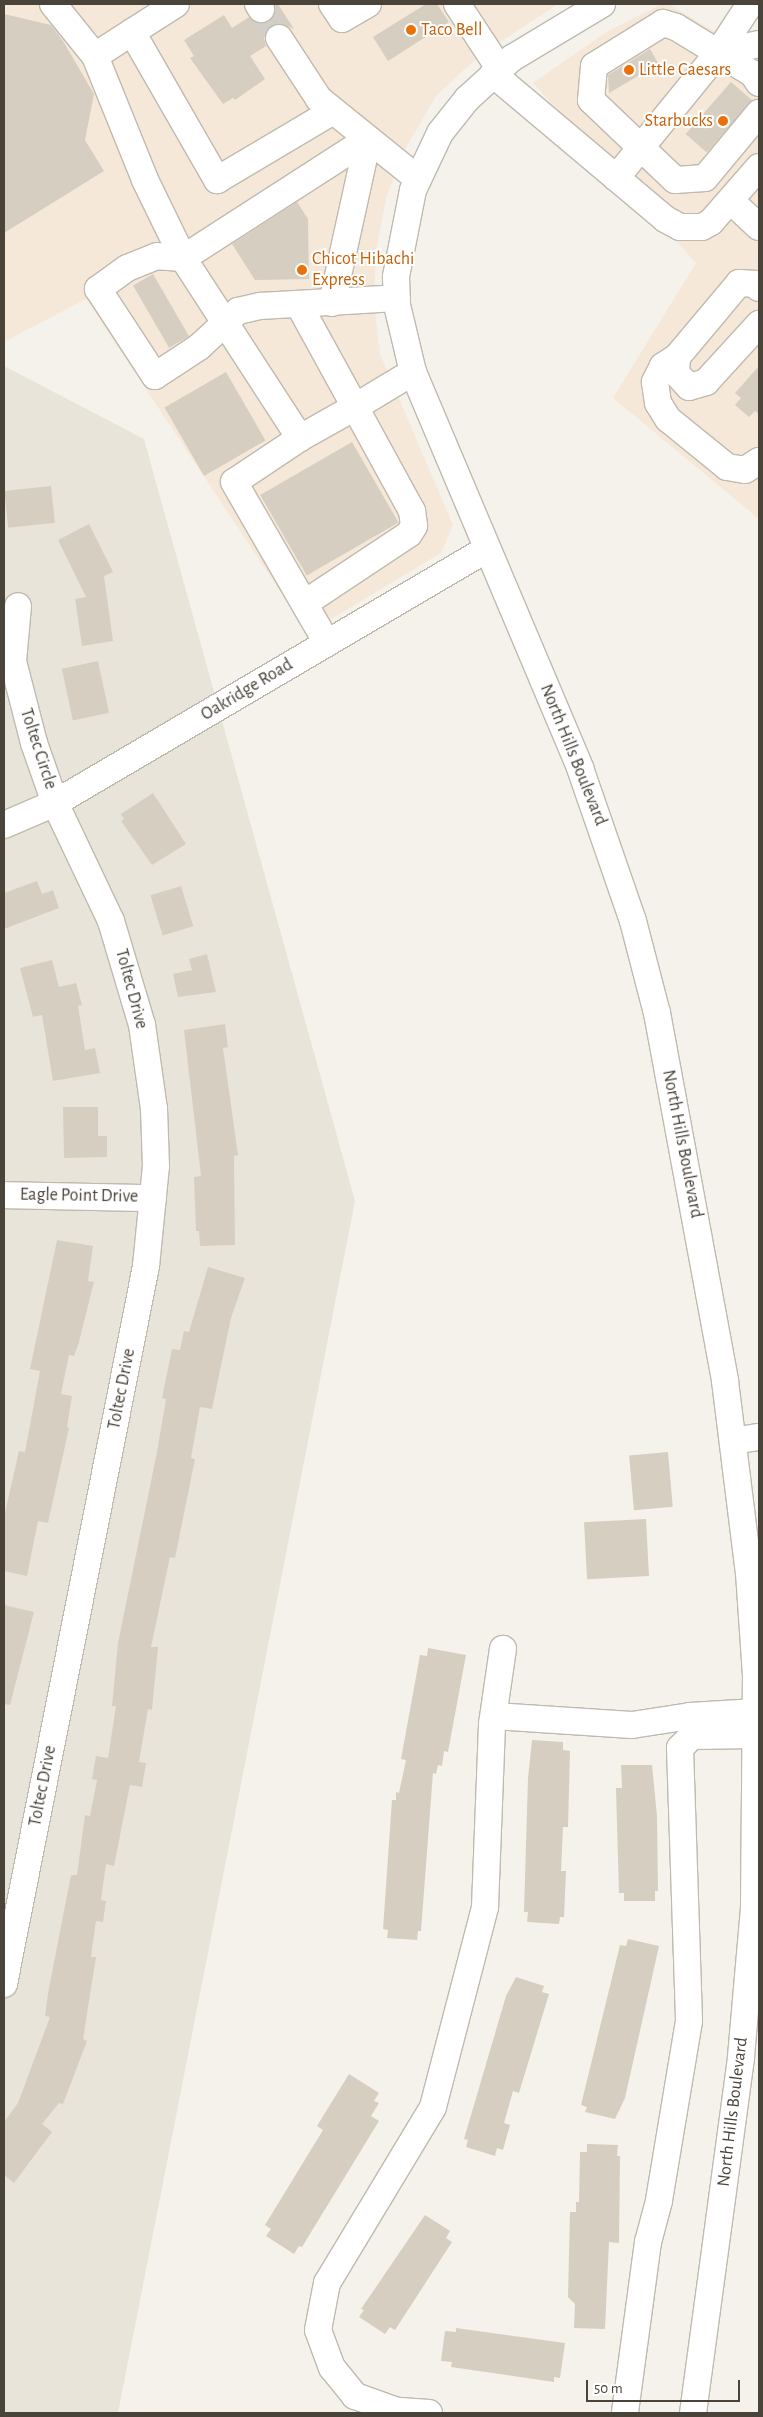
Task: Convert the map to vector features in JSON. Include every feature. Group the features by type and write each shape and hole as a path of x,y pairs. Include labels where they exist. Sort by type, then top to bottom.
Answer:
{"street":[{"path":"53,4 95,56 145,180 183,258 300,438"},
{"path":"95,56 176,4"},
{"path":"332,4 342,19 368,4"},
{"path":"457,4 496,71 616,178 680,227 702,227 711,222 759,167"},
{"name":"North Hills Boulevard","path":"602,4 496,71 467,99 440,132 417,178 407,208 398,255 397,298 405,348 413,372 580,768 633,921 657,1013 683,1143 733,1441 749,1572 756,1724 757,1876 741,2058 693,2413"},
{"path":"616,178 718,53 750,4"},
{"path":"759,83 754,74 663,23 594,66 591,100 643,147 675,180 705,178 759,113"},
{"path":"132,32 217,180 326,105"},
{"path":"279,38 326,105 417,178"},
{"path":"718,53 759,44"},
{"path":"368,139 183,258 157,256 127,268 98,289 155,376 200,347 225,321 238,311 260,306 397,298"},
{"path":"332,303 368,139"},
{"path":"731,201 759,227"},
{"path":"758,284 739,283 677,357 664,366 655,382 658,403 668,419 727,467 745,470 759,461"},
{"path":"299,305 412,511 414,526 409,534 305,603"},
{"path":"677,357 676,373 689,388 706,382 759,324"},
{"path":"327,643 234,482 300,438 413,372"},
{"name":"Oakridge Road","path":"4,826 55,804 487,549"},
{"name":"Toltec Circle","path":"18,606 13,648 16,678 34,743 55,804"},
{"name":"Toltec Drive","path":"4,1984 146,1266 154,1198 154,1109 142,1025 111,921 55,804"},
{"name":"Eagle Point Drive","path":"4,1195 154,1198"},
{"path":"733,1441 759,1437"},
{"path":"429,2413 398,2411 355,2396 332,2368 318,2330 327,2283 433,2107 485,1907 494,1716 503,1649"},
{"path":"494,1716 632,1725 756,1724"},
{"path":"625,2413 648,2242 659,2201 689,2021 680,1748 691,1726"}],"shaded area":[{"path":"4,4 558,4 480,55 436,96 405,149 386,198 376,252 374,303 380,354 453,525 441,553 308,633 86,299 4,342"},
{"path":"662,4 668,4 711,29 759,48 759,519 613,398 696,263 533,83 608,31"},
{"path":"4,366 144,439 355,1201 118,2413 4,2413"}],"building":[{"path":"275,4 278,4 294,29 279,23 270,26 264,38 266,46 250,56 265,79 235,100 233,98 223,104 190,58 194,56 184,40 224,15 232,28 249,17 261,24 268,22 274,16"},
{"name":"Taco Bell","path":"426,4 437,4 449,22 388,61 373,37"},
{"path":"4,14 51,25 63,41 94,94 85,140 104,171 4,233"},
{"name":"Little Caesars","path":"650,49 661,68 648,76 645,72 609,93 608,75"},
{"name":"Starbucks","path":"731,82 752,100 707,152 686,134"},
{"path":"297,202 308,219 309,279 255,280 232,244"},
{"path":"153,274 189,336 169,348 133,286"},
{"path":"759,366 759,414 755,411 749,417 735,405 741,398 735,393"},
{"path":"226,372 266,440 204,476 165,408"},
{"path":"352,442 398,523 307,576 260,495"},
{"path":"51,486 55,523 8,528 4,491"},
{"path":"89,524 113,572 104,576 113,641 82,646 75,599 86,597 58,540"},
{"path":"98,661 109,713 73,721 62,669"},
{"path":"153,793 186,844 152,865 121,821 124,819 121,814"},
{"path":"37,881 42,894 53,890 59,908 4,929 4,893"},
{"path":"181,886 193,926 163,936 150,895"},
{"path":"207,954 216,992 178,997 173,974 192,970 189,959"},
{"path":"52,960 59,987 76,983 82,1005 78,1006 85,1050 95,1048 100,1073 53,1081 42,1015 33,1017 20,968"},
{"path":"225,1024 228,1047 223,1048 238,1155 234,1156 235,1245 200,1246 199,1231 196,1231 194,1177 201,1176 184,1030"},
{"path":"63,1107 98,1107 98,1136 107,1136 107,1157 64,1158"},
{"path":"57,1240 93,1246 88,1281 94,1282 79,1342 74,1356 69,1355 61,1394 72,1396 67,1427 69,1428 48,1523 38,1521 27,1576 4,1571 4,1517 19,1451 25,1452 40,1371 30,1369"},
{"path":"208,1267 245,1278 231,1318 212,1409 200,1407 191,1458 195,1459 175,1558 170,1557 151,1647 158,1647 152,1710 148,1709 139,1762 146,1763 142,1787 130,1785 114,1866 106,1864 101,1900 106,1901 103,1922 96,1921 91,1957 96,1957 83,2039 87,2041 63,2104 59,2103 42,2124 52,2132 14,2183 4,2175 4,2122 18,2103 50,2017 45,2016 48,1993 71,1875 77,1875 85,1815 90,1816 97,1780 92,1779 96,1756 108,1758 116,1706 112,1706 118,1643 157,1452 166,1399 162,1398 172,1349 180,1350 184,1331 189,1332"},
{"path":"668,1452 673,1507 634,1510 629,1455"},
{"path":"646,1519 649,1576 587,1579 584,1522"},
{"path":"4,1605 34,1612 10,1705 4,1704"},
{"path":"428,1648 466,1655 448,1752 444,1751 442,1766 438,1765 436,1774 433,1773 421,1931 418,1931 417,1940 387,1938 388,1930 383,1929 392,1800 396,1800 396,1792 399,1793 406,1760 401,1759 420,1655 427,1656"},
{"path":"532,1740 563,1742 563,1750 570,1751 568,1827 563,1827 561,1871 566,1871 564,1917 560,1917 559,1924 527,1922 528,1912 524,1912 528,1778"},
{"path":"621,1765 652,1765 657,1816 658,1891 655,1891 655,1901 624,1901 624,1893 619,1893 616,1788 622,1788"},
{"path":"628,1939 659,1946 625,2098 615,2119 585,2112 587,2107 581,2105 620,1945 626,1946"},
{"path":"516,1977 544,1986 542,1992 549,1994 519,2093 513,2091 504,2123 510,2125 503,2150 497,2148 495,2156 466,2147 468,2140 464,2139 506,1996"},
{"path":"349,2074 379,2093 374,2101 379,2103 371,2116 379,2121 302,2247 299,2246 294,2254 266,2236 271,2229 265,2225 323,2130 317,2126"},
{"path":"587,2144 618,2145 617,2156 620,2156 619,2243 609,2242 605,2329 574,2328 575,2304 568,2297 570,2212 576,2212 576,2202 579,2202 580,2152 587,2152"},
{"path":"425,2215 450,2231 446,2238 452,2242 395,2330 390,2327 385,2334 359,2317 364,2310 361,2309"},
{"path":"456,2328 565,2343 560,2378 554,2377 554,2382 451,2367 452,2362 441,2361 445,2331 456,2332"}],"tunnel":[{"path":"261,9 279,38"}],"place":[{"name":"Taco Bell","path":"411,30"},
{"name":"Little Caesars","path":"629,70"},
{"name":"Starbucks","path":"723,121"},
{"name":"Chicot Hibachi Express","path":"302,270"}]}
